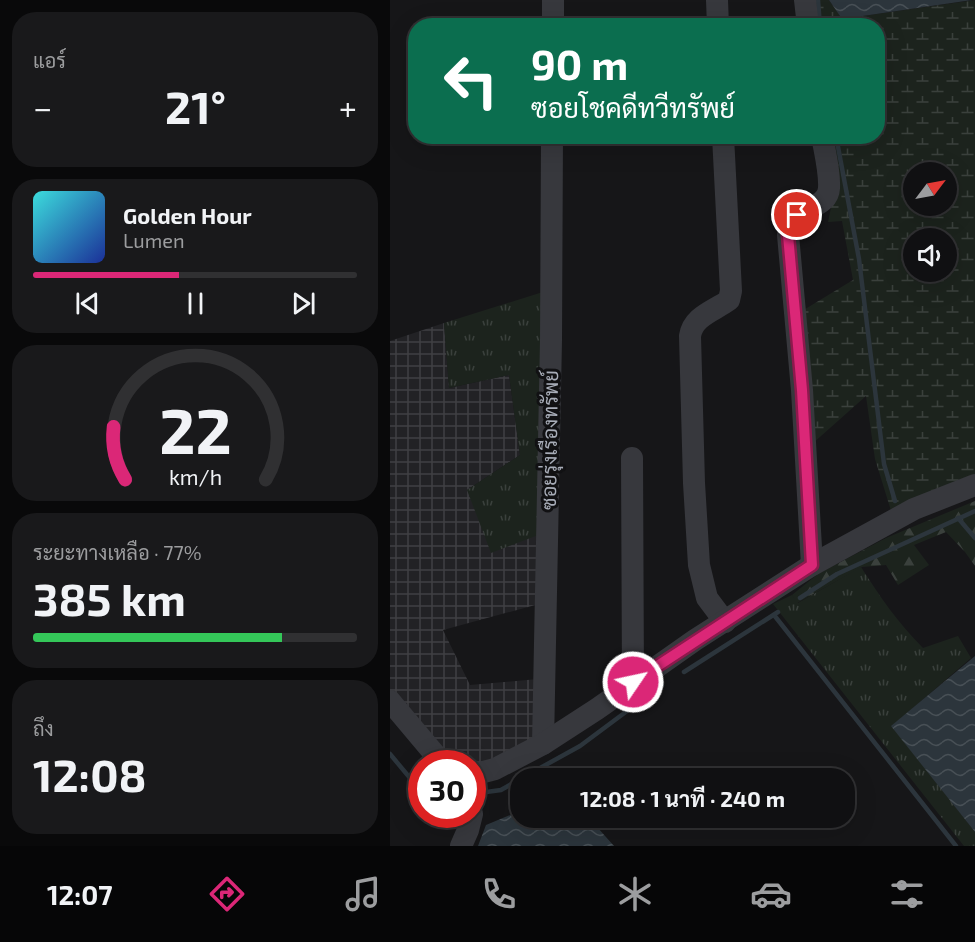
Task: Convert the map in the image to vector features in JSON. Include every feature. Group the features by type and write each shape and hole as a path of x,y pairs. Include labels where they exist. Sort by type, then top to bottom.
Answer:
{"street":[{"path":"553,0 553,18"},
{"path":"717,0 718,18"},
{"path":"805,0 807,18"},
{"name":"ซอยรุ่งเรืองทรัพย์","path":"543,744 551,352 552,144"},
{"path":"723,144 731,291 729,300 696,321 692,326 690,336 699,565 707,598 725,622"},
{"path":"812,565 802,390 788,235 790,226 797,215 825,199 829,189 823,144"},
{"path":"632,458 633,682"},
{"path":"486,771 543,744 812,565 914,509 975,485"},
{"path":"390,701 431,750"},
{"path":"460,846 468,828"}],"shaded area":[{"path":"444,323 449,388 509,375 520,455 467,490 541,534 539,604 443,630 470,685 538,679 537,740 489,766 486,766 486,750 440,750 390,690 390,341"}],"green space":[{"path":"815,0 829,0 841,18 816,18"},
{"path":"975,0 975,481 893,517 875,459 866,396 812,444 802,311 853,280 842,221 828,222 832,203 829,144 885,144 885,18 849,18"},
{"path":"543,292 541,534 491,553 467,490 520,455 509,375 449,388 444,323"},
{"path":"975,501 975,566 946,532 914,545 929,565 898,585 886,565 862,567 797,603 792,595 818,574 886,538"},
{"path":"861,567 905,629 923,648 958,636 971,658 892,726 975,832 975,846 964,846 773,604 792,595 798,603"}],"water":[{"path":"829,0 972,0 849,18 841,18"},
{"path":"975,656 975,832 891,726"},
{"path":"510,815 510,828 598,828 614,846 478,846 486,825"}],"waterway":[{"path":"818,0 819,18"},
{"path":"837,144 859,259 884,464 895,501"},
{"path":"800,598 837,574 975,511"},
{"path":"958,518 975,538"},
{"path":"684,672 778,612"},
{"path":"774,615 956,846"},
{"path":"540,768 580,746 662,685"},
{"path":"390,754 408,776"},
{"path":"486,792 501,790 510,785"}],"route":[{"path":"633,682 812,565 802,390 788,235 790,226 797,215"}]}
